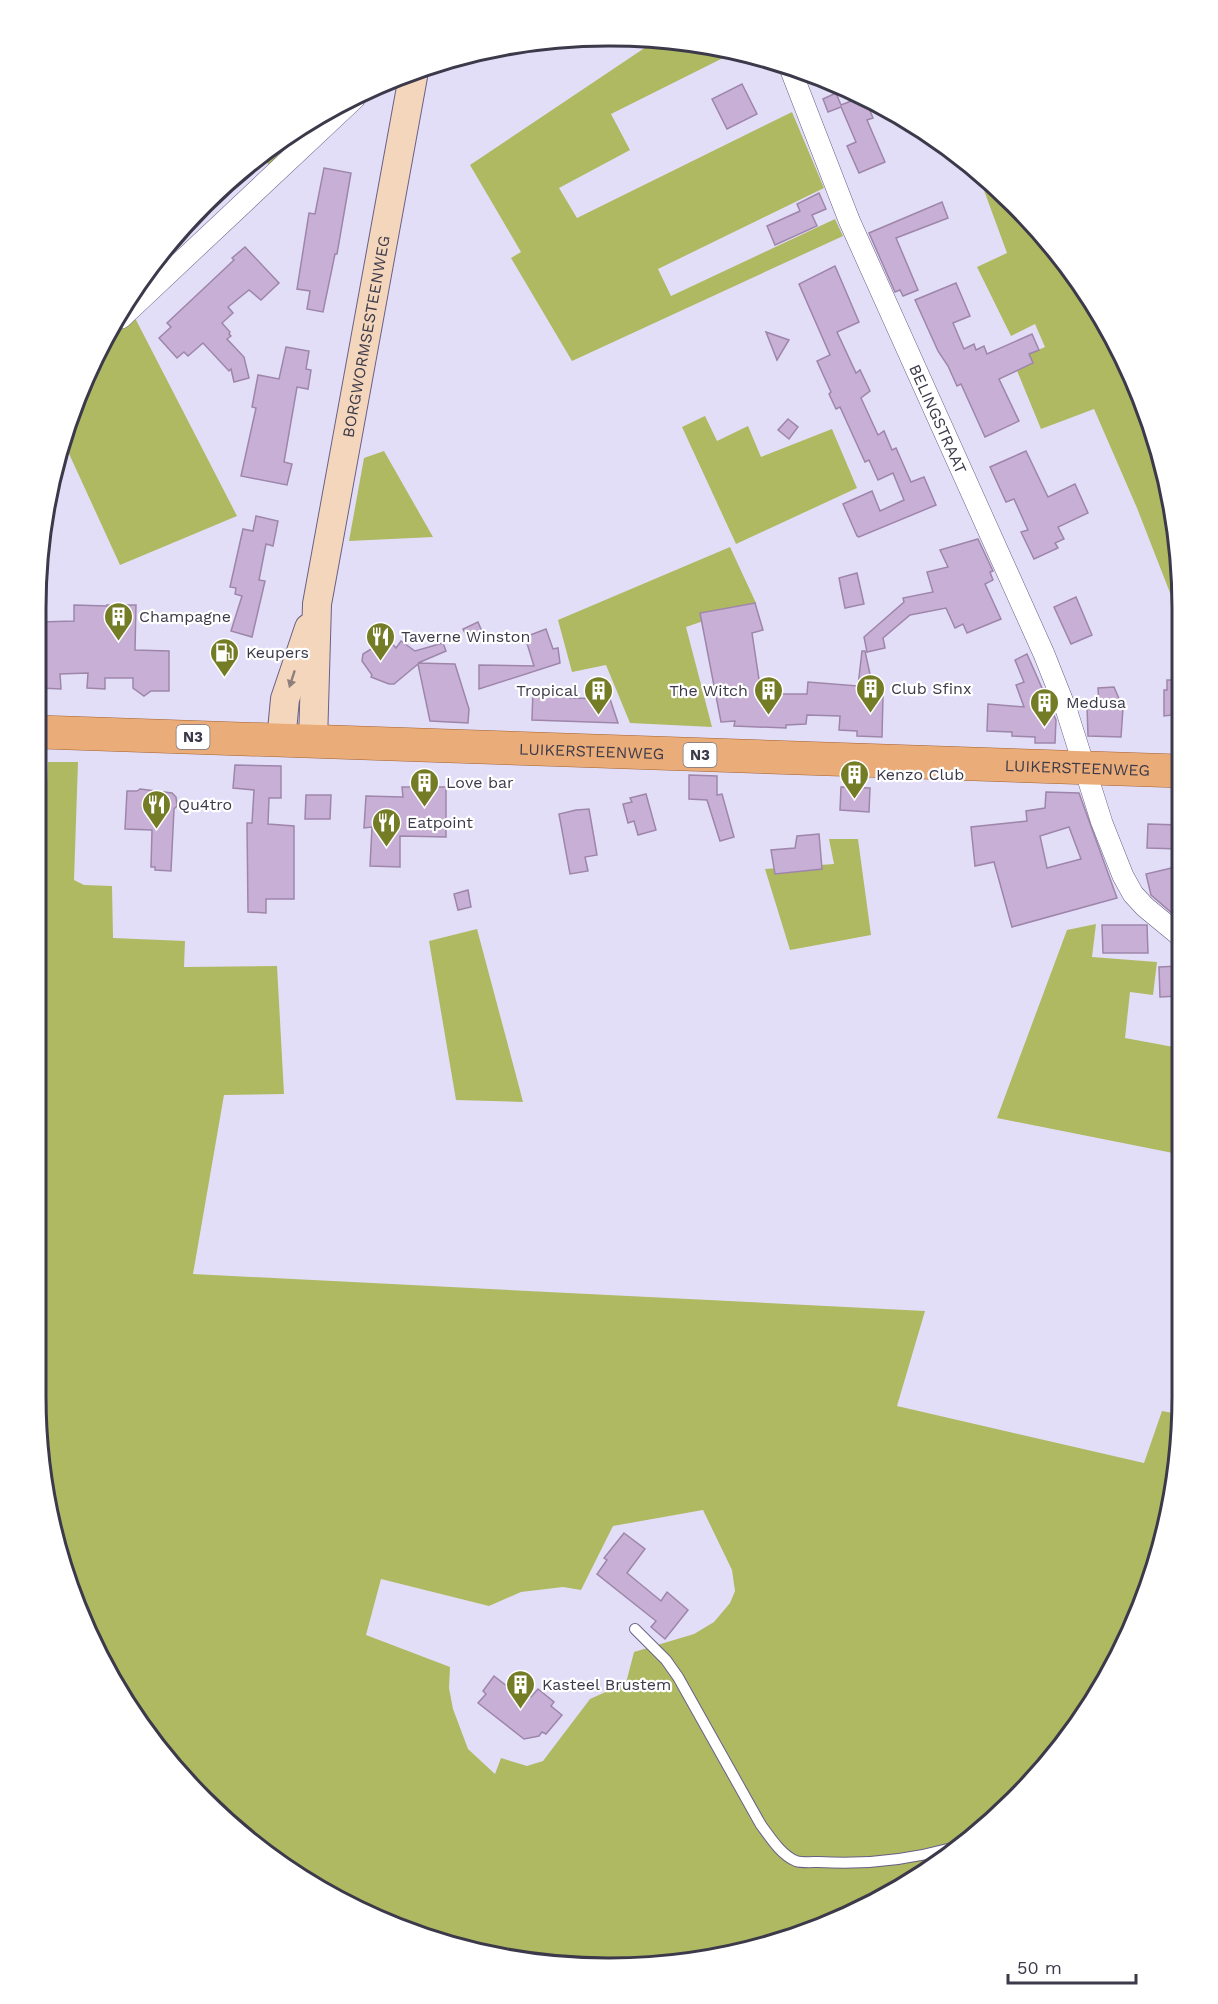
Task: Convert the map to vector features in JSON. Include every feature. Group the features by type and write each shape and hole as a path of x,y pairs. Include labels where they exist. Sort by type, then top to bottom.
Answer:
{"main road":[{"name":"BORGWORMSESTEENWEG","path":"313,742 318,604 405,85"},
{"name":"BORGWORMSESTEENWEG","path":"280,741 285,699 318,604"},
{"name":"LUIKERSTEENWEG","path":"46,732 1172,771"}],"street":[{"name":"BELINGSTRAAT","path":"794,77 849,220 1044,654 1067,712 1102,823 1123,876 1133,894 1172,929"},
{"path":"137,303 333,119"}],"lane":[{"path":"635,1629 666,1660 678,1677 761,1825 774,1844 796,1861 846,1864 879,1862 916,1858 936,1852"}],"green space":[{"path":"645,48 719,57 723,58 611,114 630,150 559,188 577,218 792,112 824,188 658,269 671,296 835,219 843,236 572,361 511,258 521,252 470,165"},
{"path":"299,139 269,165 267,163"},
{"path":"984,189 1032,238 1077,296 1113,360 1129,394 1142,428 1161,499 1167,536 1171,596 1137,508 1094,409 1041,429 1013,361 1045,347 1035,324 1011,336 977,267 1007,253"},
{"path":"134,316 237,516 120,565 69,453 89,394 123,326"},
{"path":"705,416 717,441 748,426 761,457 832,429 857,488 736,544 682,427"},
{"path":"384,451 433,537 349,541 364,458"},
{"path":"730,547 756,603 686,627 712,727 630,723 606,665 572,672 558,620"},
{"path":"48,762 78,762 74,880 84,885 112,886 113,938 185,941 184,967 277,966 284,1094 224,1095 193,1274 925,1311 897,1406 1144,1463 1162,1411 1171,1413 1167,1468 1161,1505 1142,1576 1129,1610 1096,1676 1077,1708 1055,1737 1007,1793 951,1841 922,1863 890,1882 824,1915 755,1938 682,1953 609,1958 536,1953 463,1938 394,1915 328,1882 296,1863 267,1841 211,1793 186,1766 141,1708 105,1644 89,1610 76,1576 57,1505 51,1468 46,1395 46,805","holes":["703,1510 732,1570 735,1591 730,1603 714,1622 694,1634 634,1652 626,1683 590,1699 543,1761 527,1766 501,1758 495,1774 468,1749 453,1709 449,1688 450,1667 366,1635 381,1579 489,1606 521,1592 563,1587 581,1590 613,1526"]},
{"path":"829,839 858,839 871,935 790,950 765,869 834,864"},
{"path":"1096,924 1092,957 1157,962 1153,995 1130,992 1125,1038 1172,1047 1172,1153 997,1118 1067,930"},
{"path":"477,929 523,1102 456,1100 429,941"}],"building":[{"path":"742,84 757,114 727,129 712,99"},
{"path":"834,94 841,105 850,101 870,112 873,118 867,120 885,162 859,173 847,146 856,142 841,107 828,112 823,99"},
{"path":"324,168 351,173 337,254 335,254 323,312 307,309 310,291 297,289 309,213 315,214"},
{"path":"819,193 826,209 812,215 817,226 775,245 767,226 800,211 797,204"},
{"path":"942,202 948,218 896,238 918,290 903,296 900,290 895,292 869,233"},
{"path":"245,247 279,283 261,300 249,290 228,307 233,313 222,323 230,332 231,336 227,339 244,357 249,378 234,382 231,369 229,371 203,343 188,356 184,352 177,358 159,338 171,327 167,323"},
{"path":"835,266 859,322 837,332 856,373 860,370 870,391 861,398 878,435 884,431 892,450 896,448 911,482 924,477 936,505 859,537 843,504 872,491 880,511 904,500 893,473 878,480 869,460 865,462 840,407 836,409 817,361 830,355 799,284"},
{"path":"956,283 970,316 953,323 964,349 974,344 976,350 984,346 987,354 1032,334 1039,350 1029,354 1033,363 999,379 1019,421 985,437 961,384 957,386 915,300"},
{"path":"766,332 789,340 777,360"},
{"path":"286,347 309,351 306,369 311,370 308,389 297,387 284,462 292,464 287,485 241,476 256,408 252,407 258,375 279,379"},
{"path":"788,419 798,427 789,439 778,430"},
{"path":"1026,451 1048,497 1075,484 1088,513 1058,527 1064,539 1055,543 1058,548 1034,559 1021,532 1028,530 1014,499 1006,502 990,467"},
{"path":"256,516 278,521 273,546 266,544 259,580 265,581 252,637 231,631 242,596 235,594 236,588 230,587 243,529 253,531"},
{"path":"978,539 993,571 990,572 993,580 985,584 1001,619 967,633 963,624 955,628 946,608 910,615 883,638 885,648 867,652 864,637 904,602 903,598 933,592 927,572 948,567 940,550"},
{"path":"857,573 864,604 845,608 839,578"},
{"path":"1076,597 1092,635 1071,644 1054,607"},
{"path":"755,603 763,630 752,633 760,686 780,687 779,694 807,694 808,682 858,686 862,651 865,651 873,688 872,695 883,696 882,737 857,736 857,731 839,730 840,716 807,715 806,724 786,725 786,728 734,726 735,721 721,722 700,613"},
{"path":"74,605 136,605 135,650 169,651 169,691 151,691 144,696 133,688 133,678 105,678 105,689 87,688 88,673 60,674 61,689 46,688 46,622 74,621"},
{"path":"478,622 483,634 469,641 463,629"},
{"path":"546,629 553,649 558,648 560,663 479,689 479,665 534,666 525,637"},
{"path":"388,639 396,648 401,641 415,651 443,643 446,651 418,663 455,664 469,709 468,723 430,721 418,664 394,684 371,677 372,675 362,661 363,654 371,649 381,649"},
{"path":"1027,654 1056,720 1055,743 1035,743 1035,737 1012,736 1012,732 987,731 988,704 1024,707 1016,685 1024,682 1015,660"},
{"path":"1167,680 1172,680 1172,715 1164,716 1164,690 1167,690"},
{"path":"1114,687 1123,708 1121,737 1088,736 1087,706 1099,707 1098,688"},
{"path":"533,688 568,688 570,698 610,699 618,723 532,720"},
{"path":"235,765 281,766 281,798 269,798 268,824 294,826 294,899 266,899 266,913 248,912 247,823 252,823 254,790 233,788"},
{"path":"689,775 717,776 717,795 722,794 734,837 720,841 707,800 689,799"},
{"path":"402,787 446,787 446,837 400,836 400,867 370,866 372,827 364,828 366,796 403,797"},
{"name":"Kenzo Club","path":"841,787 870,788 869,812 840,810"},
{"name":"Qu4tro","path":"140,789 172,793 176,797 171,871 155,870 155,867 151,867 152,830 125,829 127,791"},
{"path":"1046,792 1079,793 1117,898 1012,927 994,862 975,866 971,827 1027,821 1026,811 1045,808","holes":["1069,827 1081,859 1047,868 1040,836"]},
{"path":"646,794 656,830 638,835 634,821 628,823 623,804 632,802 630,798"},
{"path":"306,795 331,795 330,819 305,819"},
{"path":"589,809 597,855 585,857 588,871 570,874 559,814"},
{"path":"1148,824 1172,825 1172,849 1147,848"},
{"path":"819,834 822,869 775,874 771,850 795,848 797,836"},
{"path":"1172,868 1172,913 1151,895 1146,874"},
{"path":"468,890 471,907 458,910 454,894"},
{"path":"1102,925 1147,925 1148,953 1103,953"},
{"path":"1172,966 1172,996 1160,997 1159,967"},
{"path":"624,1533 645,1549 627,1573 661,1601 667,1592 688,1610 665,1639 651,1627 656,1621 597,1574 607,1560 604,1558"},
{"name":"Kasteel Brustem","path":"494,1676 512,1690 516,1685 531,1697 538,1689 554,1702 551,1706 562,1715 546,1734 542,1732 539,1736 524,1739 478,1703 486,1694 483,1691"}],"place":[{"name":"Champagne","path":"118,642"},
{"name":"Taverne Winston","path":"380,662"},
{"name":"Keupers","path":"225,678"},
{"name":"Club Sfinx","path":"870,714"},
{"name":"Tropical","path":"599,716"},
{"name":"The Witch","path":"769,716"},
{"name":"Medusa","path":"1045,728"},
{"name":"Kenzo Club","path":"855,800"},
{"name":"Love bar","path":"425,808"},
{"name":"Qu4tro","path":"157,830"},
{"name":"Eatpoint","path":"386,848"},
{"name":"Kasteel Brustem","path":"521,1710"}]}
